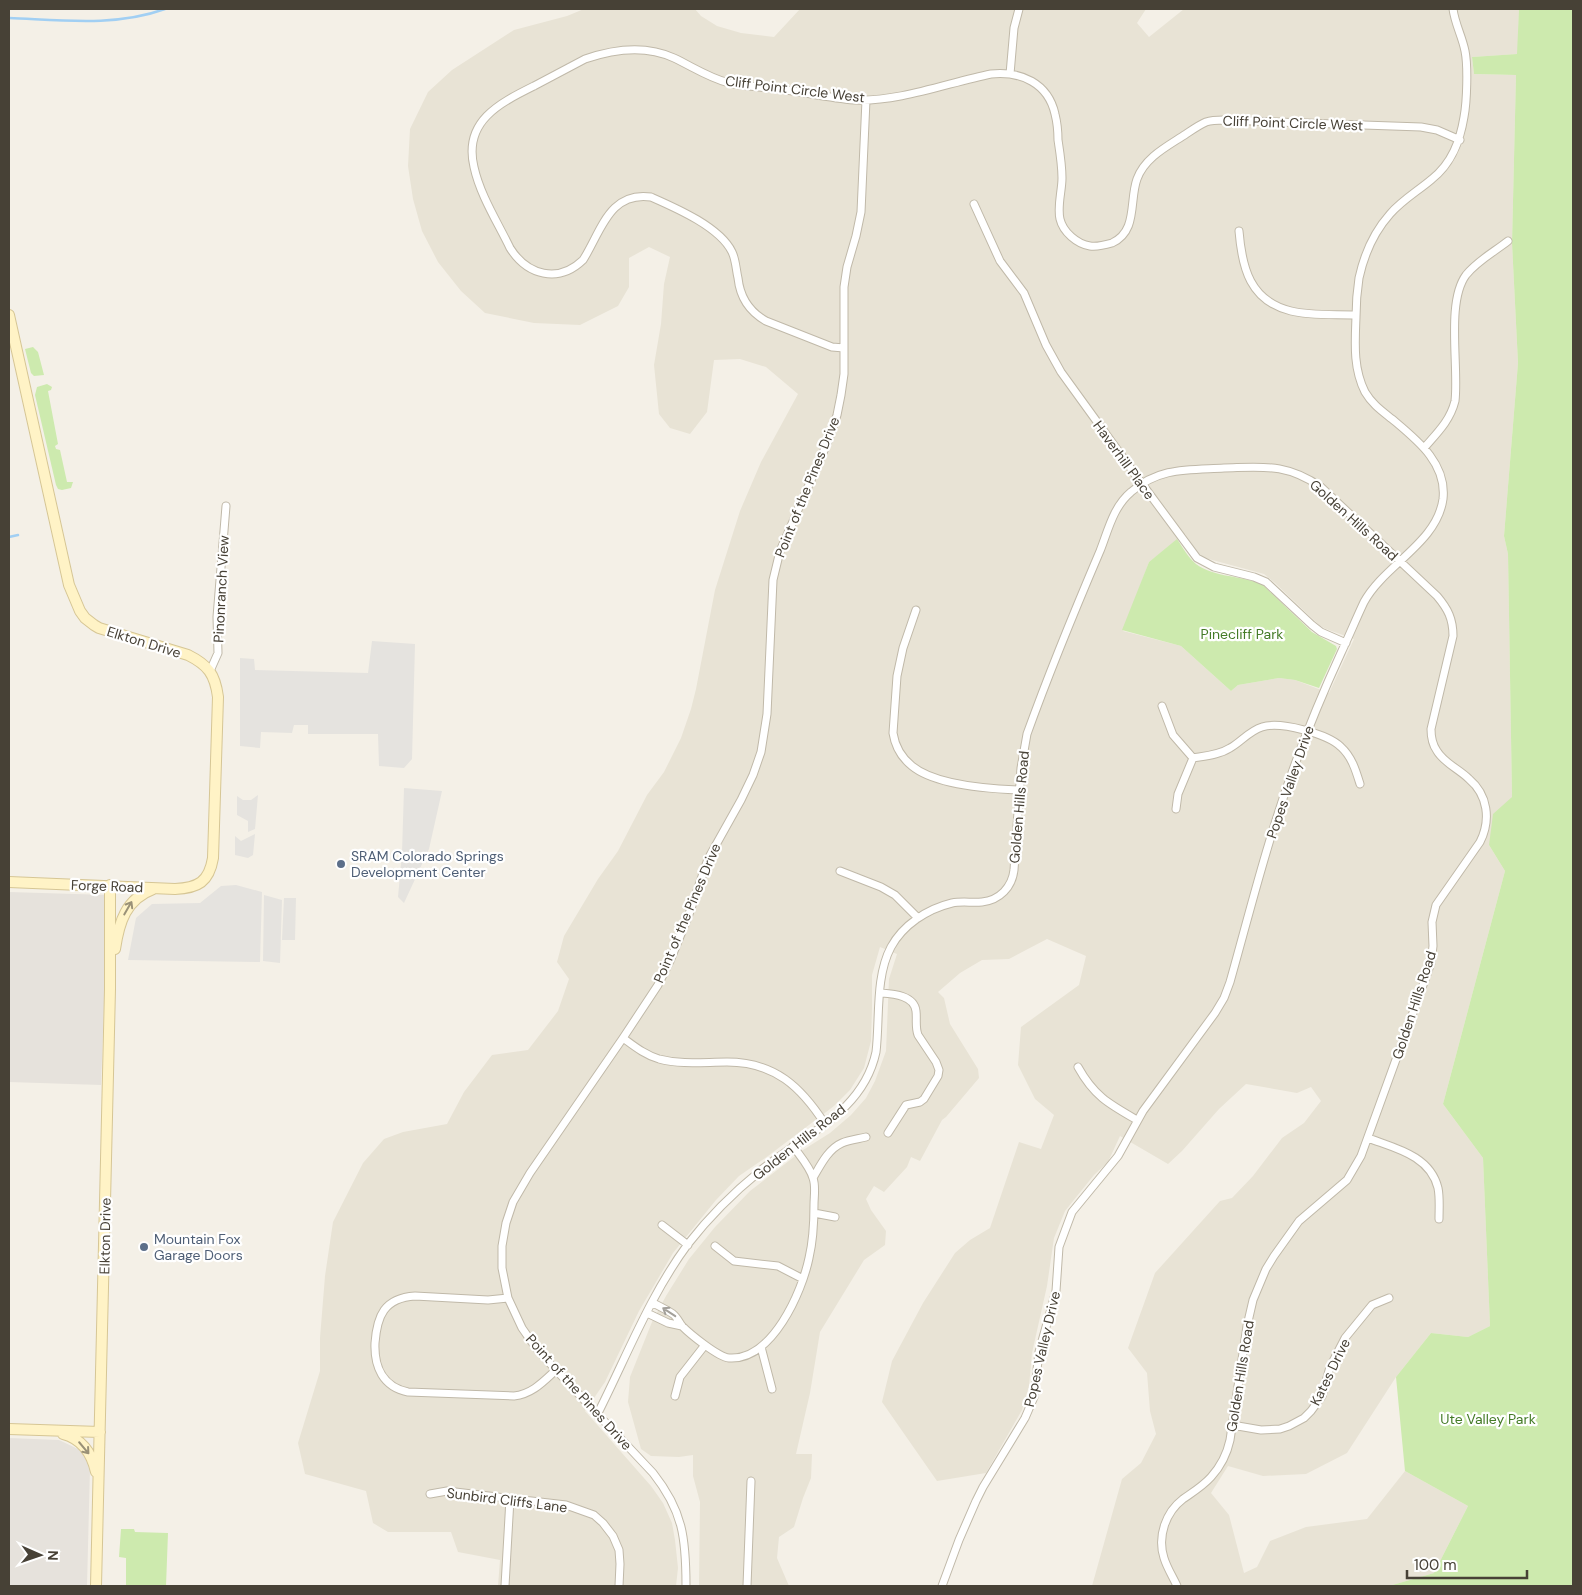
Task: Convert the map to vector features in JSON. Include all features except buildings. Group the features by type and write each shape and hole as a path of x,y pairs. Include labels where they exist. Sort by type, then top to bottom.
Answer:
{"street":[{"path":"1010,74 1014,28 1019,9"},
{"name":"Popes Valley Drive","path":"942,1586 976,1501 1034,1397 1039,1352 1054,1304 1060,1247 1068,1220 1078,1204 1118,1156 1137,1120 1214,1013 1228,989 1269,841 1321,696 1365,601 1372,590 1430,530 1442,505 1444,489 1441,472 1424,448 1379,409 1367,395 1360,380 1355,359 1357,292 1362,265 1377,232 1389,214 1400,203 1431,180 1444,167 1460,140 1465,114 1467,62 1463,40 1456,24 1453,9"},
{"name":"Cliff Point Circle West","path":"844,348 832,347 766,322 759,317 753,312 739,288 732,252 721,237 708,226 651,197 628,198 614,207 588,252 576,267 562,273 545,274 529,267 515,256 510,248 484,195 474,168 472,159 474,141 486,116 499,104 585,59 607,52 632,50 653,52 667,56 706,75 728,83 866,100 894,97 991,74 1010,74 1035,82 1046,94 1052,105 1057,124 1061,167 1059,213 1061,222 1072,237 1088,246 1106,245 1121,237 1130,222 1137,178 1146,163 1162,150 1204,123 1213,120 1421,127 1437,130 1460,140"},
{"name":"Point of the Pines Drive","path":"686,1586 685,1552 679,1516 665,1488 536,1348 522,1328 508,1298 502,1268 502,1246 506,1223 513,1202 530,1173 658,985 688,916 708,859 741,800 761,752 767,714 773,580 780,551 834,427 840,406 843,384 844,287 846,266 856,236 861,212 866,100"},
{"name":"Haverhill Place","path":"974,204 1000,261 1024,293 1046,345 1057,365 1074,391 1198,558 1214,568 1254,577 1266,582 1321,632 1346,643"},
{"path":"1239,231 1242,260 1245,269 1254,286 1266,300 1282,308 1300,313 1356,315"},
{"path":"1424,448 1450,417 1455,401 1455,308 1461,283 1476,264 1508,241"},
{"name":"Elkton Drive","path":"9,315 69,585 80,611 85,618 99,628 188,655 205,665 210,671"},
{"name":"Golden Hills Road","path":"597,1415 647,1313 670,1270 688,1244 731,1196 760,1171 839,1114 856,1096 871,1071 876,1052 882,971 890,949 901,934 918,918 928,912 950,904 989,901 1002,894 1011,883 1014,870 1024,744 1113,516 1125,497 1142,484 1160,474 1180,470 1263,467 1290,470 1322,487 1444,604 1451,619 1453,636 1431,729 1433,745 1442,758 1469,779 1480,792 1486,810 1486,824 1480,842 1436,905 1432,922 1434,946 1431,963 1361,1156 1347,1180 1299,1222 1266,1269 1250,1312 1225,1457 1216,1472 1204,1485 1177,1505 1164,1525 1162,1541 1164,1557 1177,1586"},
{"name":"Pinonranch View","path":"210,671 218,653 217,617 226,506"},
{"path":"916,610 903,648 897,676 893,733 894,740 901,754 912,766 938,778 986,788 1020,790"},
{"name":"Forge Road","path":"9,882 188,888 196,886 203,880 208,874 213,858 218,696 214,678 210,671"},
{"path":"1162,706 1173,735 1193,758"},
{"path":"1193,758 1229,749 1254,730 1279,725 1325,737 1340,745 1350,758 1360,784"},
{"path":"1176,809 1178,794 1193,758"},
{"path":"840,871 895,895 918,918"},
{"name":"Elkton Drive","path":"96,1586 110,989 110,885"},
{"path":"110,989 117,936 124,916 139,895 157,888"},
{"path":"880,993 900,995 913,1004 916,1012 918,1035 936,1062 939,1070 938,1076 924,1099 920,1102 906,1105 888,1133"},
{"path":"623,1038 646,1054 668,1061 741,1063 765,1068 787,1079 806,1097 825,1124"},
{"path":"1078,1067 1086,1081 1103,1099 1137,1120"},
{"path":"813,1178 824,1159 836,1147 842,1143 866,1137"},
{"path":"1368,1138 1413,1156 1426,1165 1438,1188 1438,1219"},
{"path":"653,1303 674,1315 682,1326 721,1356 729,1358 749,1354 761,1347 776,1331 788,1314 804,1279 811,1246 814,1214 813,1178 793,1146"},
{"path":"814,1214 835,1217"},
{"path":"662,1225 688,1244"},
{"path":"714,1246 734,1261 778,1266 804,1279"},
{"path":"508,1298 488,1300 415,1296 399,1299 392,1303 381,1314 376,1329 375,1360 381,1376 394,1387 408,1392 514,1396 534,1389 556,1370"},
{"name":"Kates Drive","path":"1232,1425 1261,1430 1280,1429 1304,1418 1322,1396 1330,1367 1345,1338 1372,1305 1389,1298"},
{"path":"647,1313 668,1323 682,1326"},
{"path":"675,1396 680,1377 705,1344"},
{"path":"761,1347 772,1389"},
{"path":"9,1429 100,1432"},
{"path":"45,1430 67,1435 85,1447 96,1469 99,1488"},
{"path":"747,1586 751,1481"},
{"name":"Sunbird Cliffs Lane","path":"430,1494 447,1491 566,1505 594,1515 613,1536 619,1550 619,1586"},
{"path":"505,1586 510,1499"}],"shaded area":[{"path":"584,9 695,9 701,16 717,26 741,33 774,37 800,9 1146,9 1137,23 1149,37 1184,9 1519,9 1518,54 1472,57 1474,74 1516,75 1512,243 1518,363 1504,536 1508,554 1512,797 1489,845 1505,871 1443,1104 1483,1158 1490,1326 1468,1337 1431,1333 1396,1377 1347,1453 1306,1474 1263,1476 1228,1466 1211,1493 1229,1515 1244,1573 1257,1567 1270,1541 1306,1527 1367,1519 1405,1471 1468,1506 1434,1573 1389,1586 1092,1586 1122,1479 1141,1463 1156,1434 1150,1411 1147,1373 1128,1348 1155,1273 1220,1201 1232,1198 1253,1176 1282,1138 1304,1123 1321,1101 1311,1087 1297,1093 1246,1084 1219,1109 1168,1164 1120,1136 1108,1162 1094,1175 1065,1211 1054,1238 1047,1286 1032,1353 1029,1386 1022,1410 986,1473 937,1481 882,1402 892,1361 923,1303 955,1253 970,1240 990,1228 1019,1142 1041,1149 1054,1115 1035,1099 1018,1065 1021,1027 1079,985 1086,956 1047,939 1009,959 982,960 960,973 938,992 944,998 950,1024 978,1069 979,1078 942,1120 920,1161 911,1157 907,1167 884,1192 874,1186 866,1199 871,1210 886,1231 885,1245 864,1260 820,1332 810,1393 796,1454 812,1454 811,1478 794,1527 779,1537 777,1558 789,1586 699,1586 700,1502 693,1476 693,1455 679,1457 651,1456 641,1449 628,1402 630,1377 652,1322 666,1296 689,1259 715,1227 750,1191 803,1150 830,1133 851,1115 866,1098 875,1081 886,1051 889,979 897,954 880,947 872,975 871,1041 864,1068 850,1090 834,1106 739,1176 716,1200 673,1253 639,1311 605,1382 585,1411 651,1486 663,1503 672,1523 675,1540 678,1568 676,1586 498,1586 500,1560 458,1552 451,1532 388,1532 373,1523 366,1491 305,1474 298,1443 320,1371 320,1338 325,1276 333,1222 363,1163 384,1139 403,1132 447,1124 464,1092 492,1055 528,1050 558,1011 569,979 557,962 564,936 598,879 618,851 647,795 664,772 681,738 696,689 715,590 740,511 761,462 798,394 766,367 740,359 714,360 707,412 690,434 670,428 659,414 654,365 661,324 664,284 670,257 649,247 629,258 629,287 618,306 580,325 534,323 485,313 461,291 438,262 422,231 413,199 408,166 410,129 428,92 452,70 514,30 567,16","holes":["1185,534 1199,554 1205,558 1264,574 1319,625 1354,639 1329,693 1295,680 1279,678 1238,685 1231,691 1181,646 1123,631 1149,562"]},
{"path":"372,641 415,644 412,759 404,768 379,766 378,734 308,734 308,725 294,725 292,733 261,732 260,748 240,746 240,658 254,659 255,670 368,673"},
{"path":"404,788 442,791 429,849 404,903 398,897 402,853"},
{"path":"258,795 255,829 248,832 248,821 237,815 237,796 243,800 251,800"},
{"path":"255,834 253,855 248,858 235,855 235,836 241,841"},
{"path":"236,885 262,892 260,962 128,960 136,918 152,904 200,903 221,886"},
{"path":"9,892 108,895 101,1085 9,1082"},
{"path":"264,895 282,900 280,963 263,961"},
{"path":"284,898 296,898 295,940 282,940"},
{"path":"9,1438 59,1440 78,1449 87,1459 90,1468 87,1586 9,1586"}],"green space":[{"name":"Ute Valley Park","path":"1519,9 1573,9 1573,1586 1389,1586 1434,1573 1468,1506 1405,1471 1396,1377 1431,1333 1468,1337 1490,1326 1483,1158 1443,1104 1505,871 1489,845 1493,814 1512,797 1508,554 1504,536 1518,363 1512,243 1516,75 1474,74 1472,57 1517,54"},
{"path":"33,347 38,352 44,375 34,376 31,373 25,349"},
{"path":"47,384 52,387 48,391 58,444 55,446 56,449 60,450 67,482 73,482 71,488 62,490 58,489 56,485 35,395 37,387"},
{"name":"Pinecliff Park","path":"1177,539 1188,555 1203,569 1263,585 1312,632 1336,646 1337,649 1319,688 1295,680 1279,678 1238,685 1231,691 1181,646 1122,630 1149,562"},
{"path":"121,1529 134,1529 135,1532 168,1533 166,1586 126,1586 126,1558 119,1557"}],"waterway":[{"path":"9,18 68,21 107,20 146,15 165,9"},
{"path":"9,537 18,535"}],"place":[{"name":"SRAM Colorado Springs Development Center","path":"341,864"},
{"name":"Mountain Fox Garage Doors","path":"144,1247"}]}
